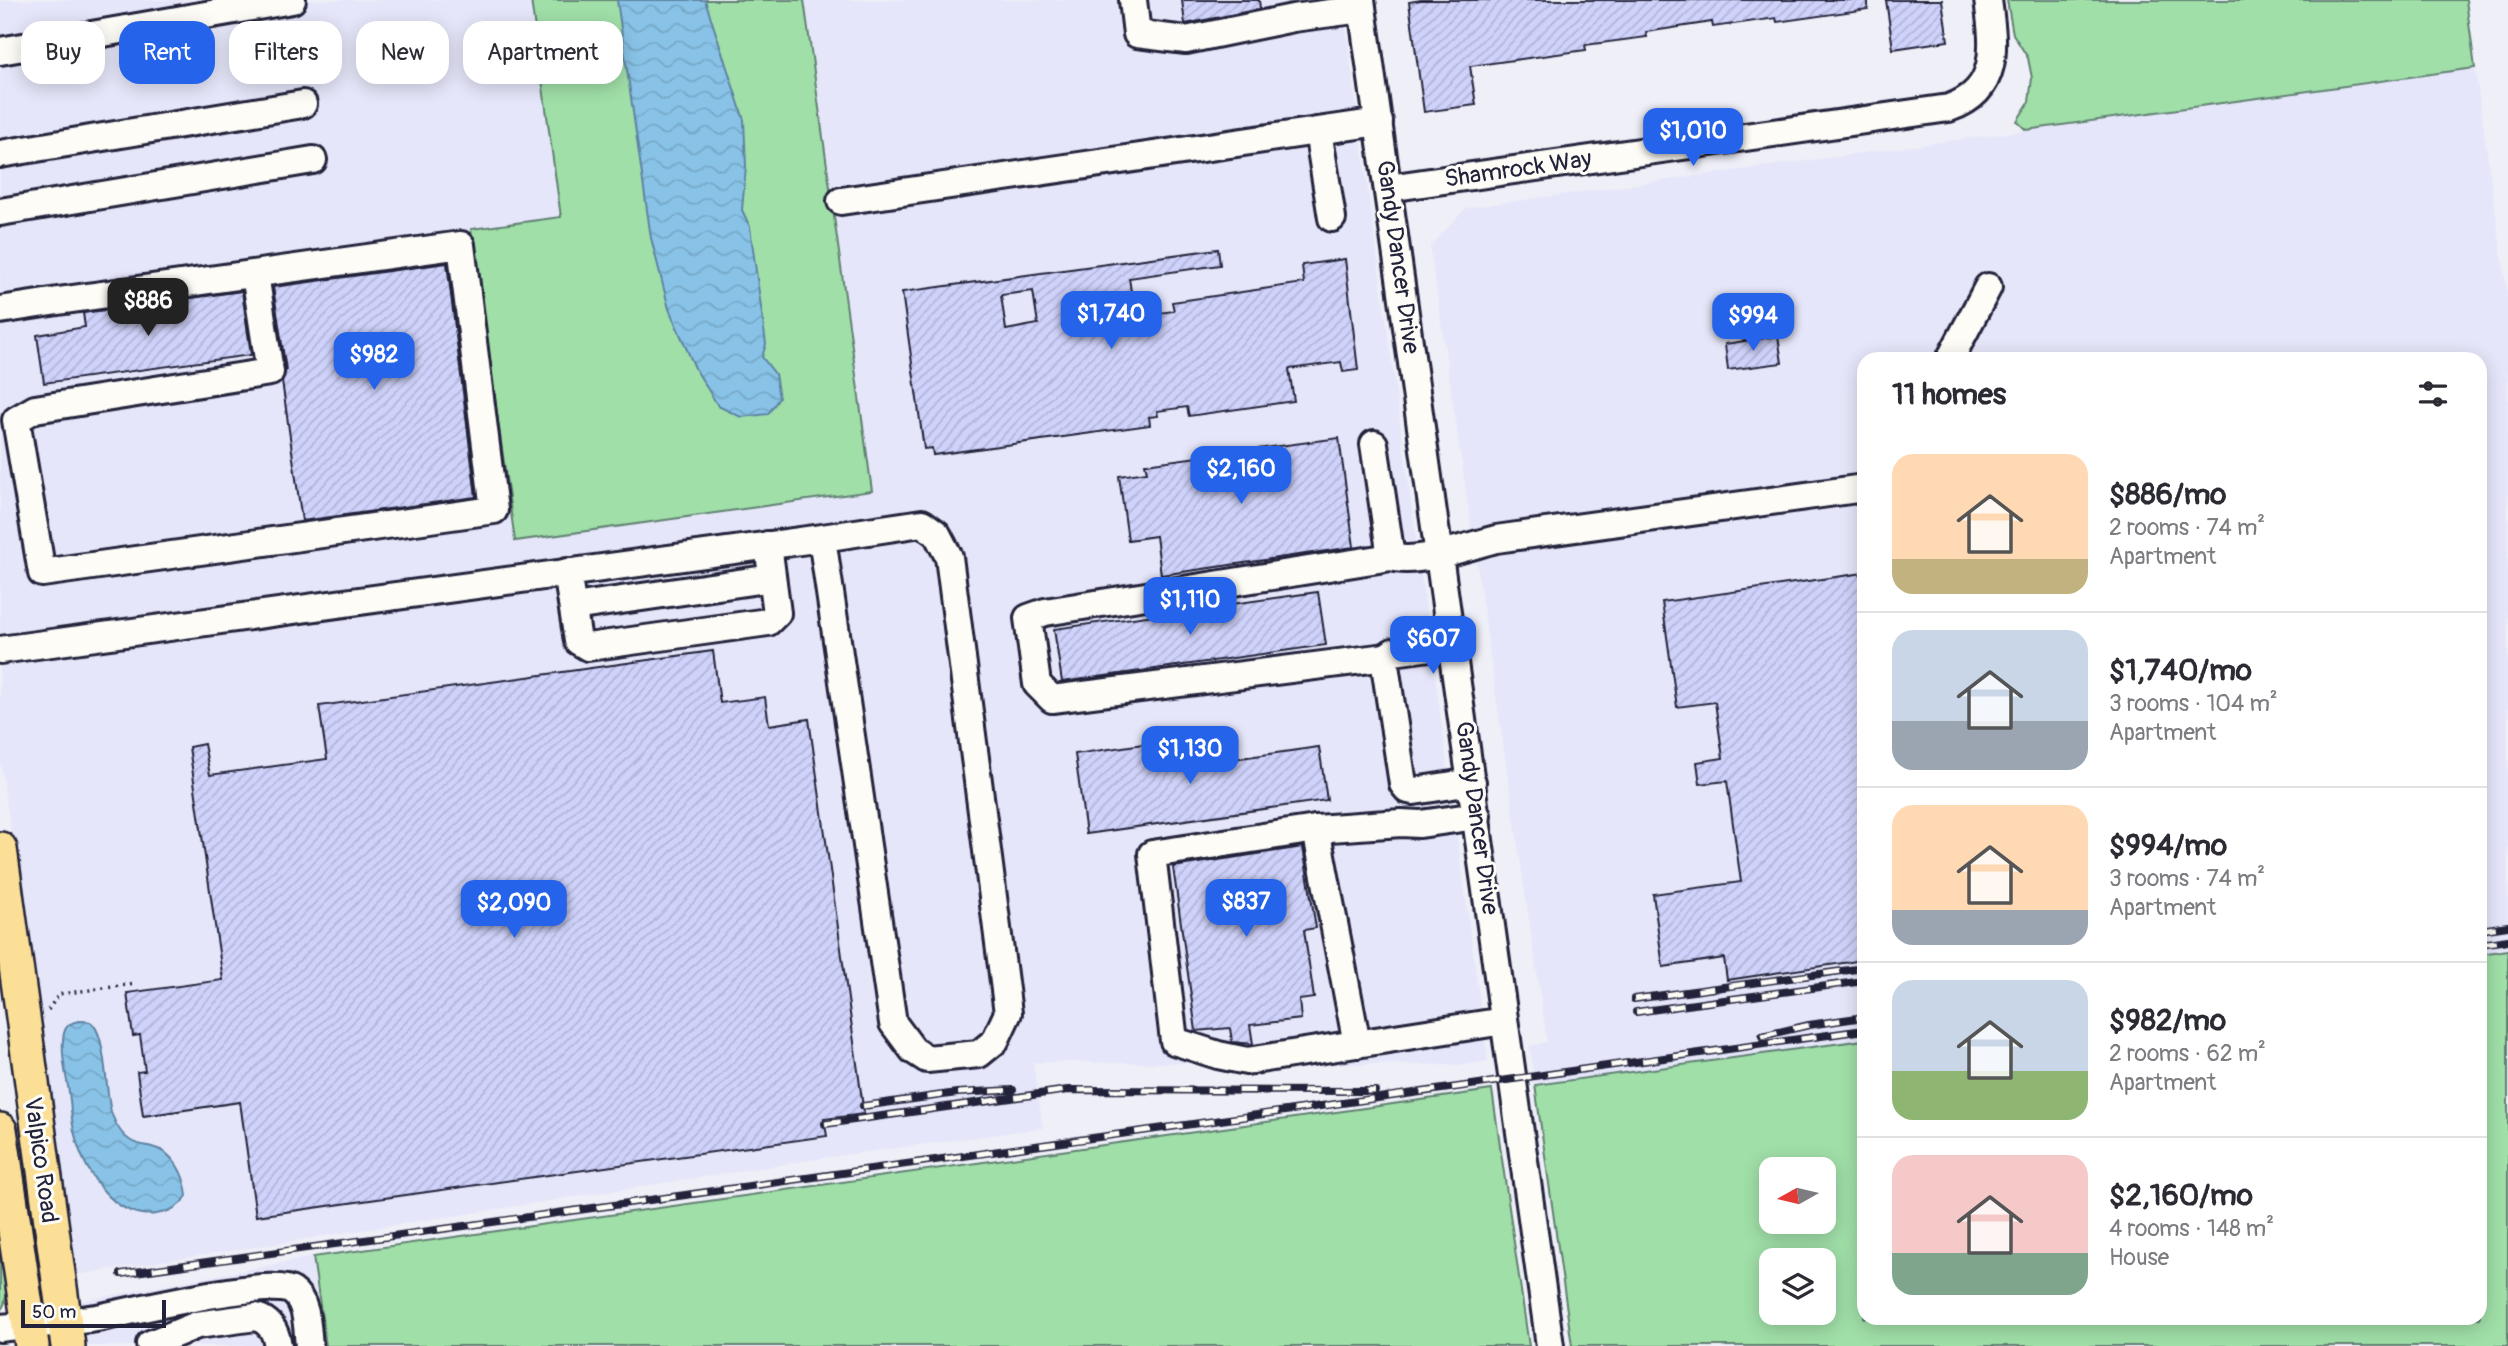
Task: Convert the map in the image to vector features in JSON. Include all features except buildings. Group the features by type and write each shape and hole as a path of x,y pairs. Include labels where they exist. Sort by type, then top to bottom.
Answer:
{"main road":[{"name":"Valpico Road","path":"0,849 66,1333"},
{"name":"Valpico Road","path":"0,1130 20,1333"}],"street":[{"path":"0,51 292,0"},
{"path":"1133,0 1137,34 1186,40 1292,9 1362,5"},
{"name":"Shamrock Way","path":"1388,188 1928,112 1964,103 1976,93 1992,63 1992,33 1987,0"},
{"name":"Gandy Dancer Drive","path":"1362,5 1550,1346"},
{"path":"0,154 303,104"},
{"path":"841,201 1378,122"},
{"path":"1318,131 1332,218"},
{"path":"0,212 313,160"},
{"path":"0,310 255,274 461,245 494,510 42,573 16,420 35,409 270,372 255,274"},
{"path":"1954,352 1988,287"},
{"path":"1374,444 1391,557"},
{"path":"1452,643 1394,652 1386,657 1052,699 1037,684 1028,618 1045,611 1391,557 1401,560 1439,554 1496,539 1857,489"},
{"path":"0,650 922,523 937,534 949,558 1008,1013 995,1041 979,1054 927,1059 913,1050 894,1023 822,538"},
{"path":"567,572 578,641 588,647 768,622 777,613 768,545"},
{"path":"573,607 772,578"},
{"path":"1386,657 1403,784 1408,790 1414,791 1472,782"},
{"path":"1477,816 1420,824 1315,829 1152,854 1174,1041 1247,1061 1504,1021"},
{"path":"1315,829 1357,1044"},
{"path":"20,1333 66,1333 100,1317 270,1287 287,1288 301,1300 309,1346"},
{"path":"145,1308 150,1345 197,1325 256,1317 270,1324 278,1346"}],"path":[{"path":"40,1013 47,1012 59,995 135,984"}],"shaded area":[{"path":"0,0 531,0 534,21 463,21 463,84 543,84 561,217 471,229 871,491 804,0 1342,0 1488,1061 1464,1065 1033,1062 1043,1128 830,1157 75,1275 0,758"},
{"path":"2475,68 2508,299 2508,950 2487,953 2487,352 1857,352 1857,1041 1535,1085 1530,1046 1547,1042 1430,247 1466,208"},
{"path":"313,1257 326,1346 88,1346 82,1301"}],"green space":[{"path":"531,0 804,0 872,491 515,541 471,229 561,217 543,84 623,84 623,21 534,21"},
{"path":"2007,0 2466,0 2475,68 2026,130 2017,121 2029,102 2032,78 2028,58 2013,34"},
{"path":"2508,950 2508,1346 1572,1346 1535,1085 1857,1041 1857,1325 2487,1325 2487,953"},
{"path":"1492,1090 1529,1346 326,1346 313,1257"},
{"path":"0,1245 7,1288 0,1311"}],"water":[{"path":"617,0 705,0 744,120 746,166 742,210 750,227 766,344 762,357 775,374 779,398 768,414 741,417 718,406 695,368 669,309 651,238 623,42 623,21 620,21"},
{"path":"79,1021 90,1022 100,1038 110,1106 120,1130 134,1142 166,1154 181,1173 187,1196 170,1210 141,1214 114,1201 94,1177 79,1149 63,1047 66,1028"}],"railway":[{"path":"2487,929 2508,926"},
{"path":"2487,943 2508,940"},
{"path":"1634,999 1857,969"},
{"path":"1636,1012 1857,982"},
{"path":"1762,1036 1857,1018"},
{"path":"121,1274 1857,1031"},
{"path":"863,1106 957,1093 1013,1090"},
{"path":"825,1124 1068,1090 1375,1091"}]}
